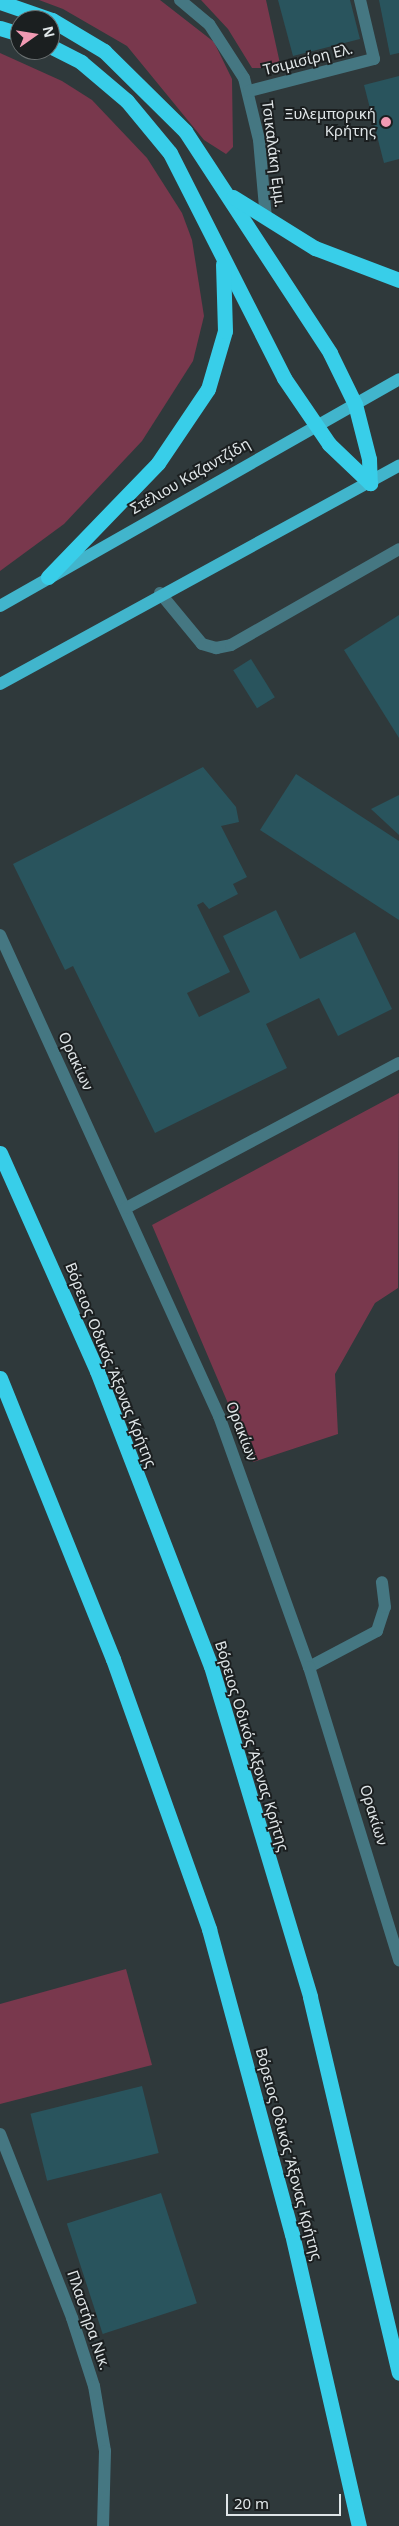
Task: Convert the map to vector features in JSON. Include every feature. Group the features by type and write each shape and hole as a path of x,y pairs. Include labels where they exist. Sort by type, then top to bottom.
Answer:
{"highway":[{"path":"0,2 71,30 124,67 185,131 330,353 355,404 369,458 370,483"},
{"path":"60,51 81,62 127,101 170,154 221,250 284,378 314,424 370,483"},
{"path":"227,193 266,218 335,257 399,280"},
{"path":"48,577 158,463 208,389 221,350 228,308 221,250"},
{"name":"Βόρειος Οδικός Άξονας Κρήτης","path":"0,1153 97,1371 211,1666 310,1997 399,2373"},
{"name":"Βόρειος Οδικός Άξονας Κρήτης","path":"0,1378 116,1668 209,1929 292,2234 359,2526"}],"main road":[{"name":"Στέλιου Καζαντζίδη","path":"0,606 314,424 355,404 399,379"},
{"path":"0,684 160,593 399,466"}],"street":[{"name":"Τσικαλάκη Εμμ.","path":"180,0 220,37 249,92 266,218"},
{"name":"Τσιμισίρη Ελ.","path":"249,92 374,59 360,0"},
{"path":"160,593 202,644 216,648 231,645 399,549"},
{"name":"Ορακίων","path":"0,935 126,1208 219,1416 309,1667 393,1911 399,1960"},
{"path":"126,1208 399,1063"},
{"path":"309,1667 377,1631 386,1608 382,1582"},
{"name":"Πλαστήρα Νικ.","path":"0,2134 66,2301 94,2386 105,2451 103,2526"}],"shaded area":[{"path":"39,0 160,0 214,42 232,79 233,147 226,154 204,140 127,46 63,9"},
{"path":"201,0 266,0 281,68 252,68 228,29"},
{"path":"0,53 10,58 10,60 16,60 62,81 92,100 147,158 182,213 192,240 204,316 193,361 142,441 64,524 0,571"},
{"path":"399,1093 398,1288 375,1303 335,1374 338,1434 253,1462 152,1225"},
{"path":"126,1969 152,2065 0,2104 0,2004"}],"building":[{"path":"278,0 350,0 360,39 293,56"},
{"path":"379,0 399,0 399,53 390,55"},
{"name":"Ξυλεμπορική Κρήτης","path":"399,76 399,159 384,163 364,85"},
{"path":"399,615 399,738 344,650"},
{"path":"251,659 275,697 257,708 233,670"},
{"path":"203,767 236,807 239,822 221,826 247,877 233,884 238,894 209,909 203,902 197,905 230,972 187,993 199,1017 250,992 223,936 276,910 300,959 355,932 392,1009 338,1036 319,998 266,1024 287,1068 155,1133 73,966 65,970 13,864"},
{"path":"296,774 399,841 399,920 260,830"},
{"path":"399,795 399,835 371,809"},
{"path":"142,2086 159,2153 47,2181 30,2114"},
{"path":"161,2193 197,2303 103,2334 67,2224"}],"place":[{"name":"Ξυλεμπορική Κρήτης","path":"386,122"}]}
